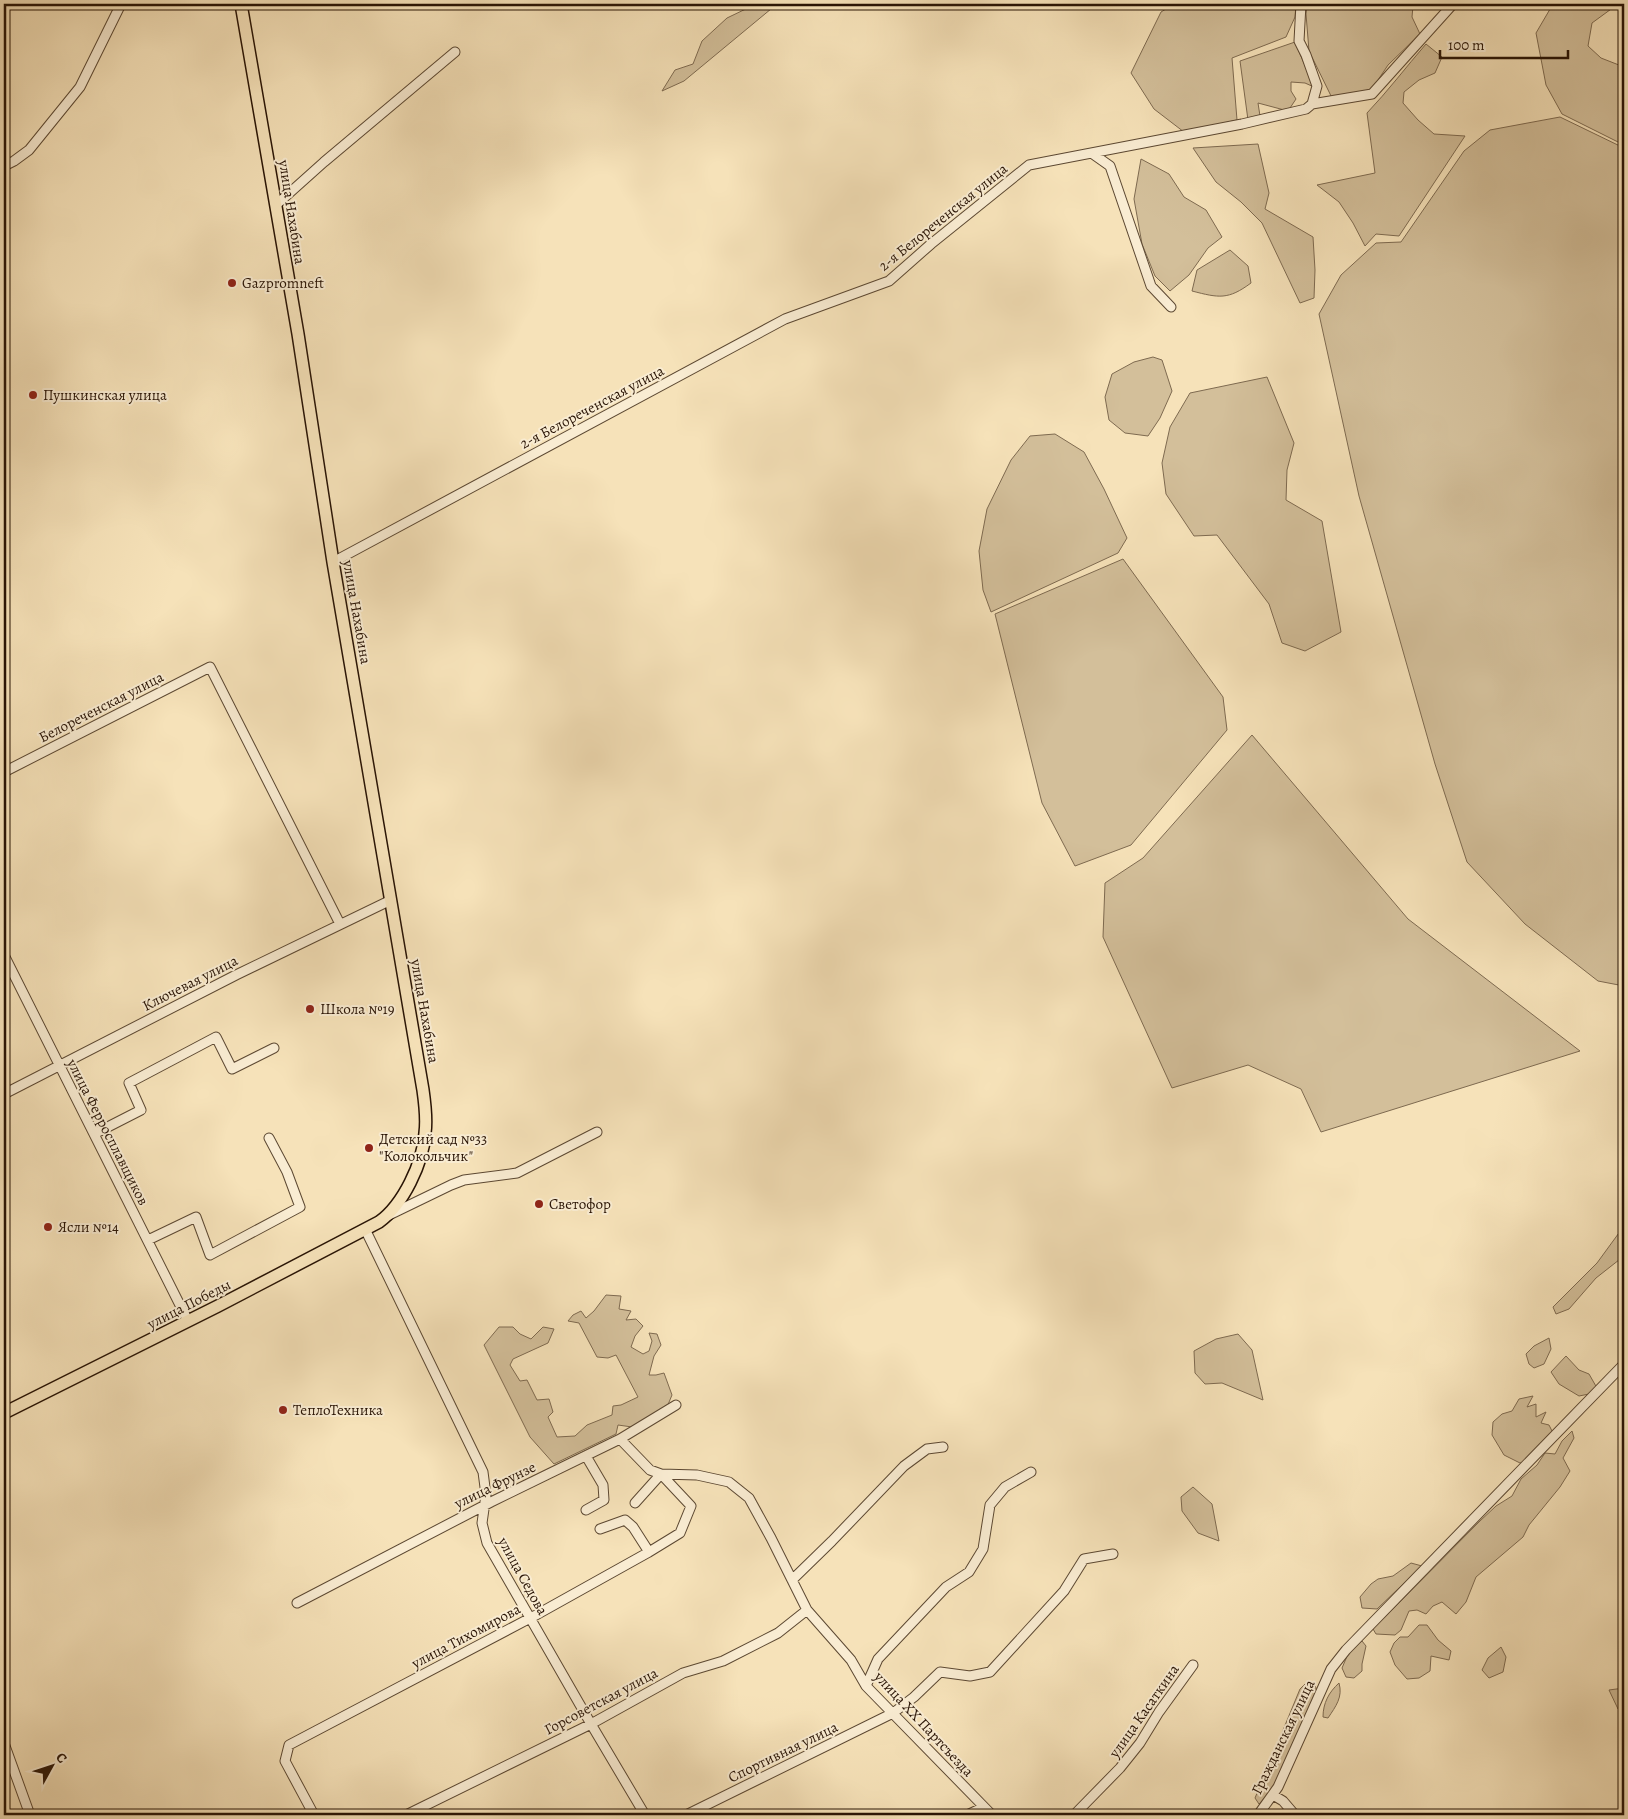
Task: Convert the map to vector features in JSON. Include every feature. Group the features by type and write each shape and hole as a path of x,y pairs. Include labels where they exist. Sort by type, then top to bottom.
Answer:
{"main road":[{"name":"улица Нахабина","path":"241,4 426,1113 425,1134 421,1154 412,1179 386,1216"},
{"name":"улица Победы","path":"4,1413 188,1321 365,1229 386,1216"}],"street":[{"path":"4,166 29,150 80,88 121,4"},
{"path":"1301,4 1299,41 1318,86 1312,104"},
{"name":"2-я Белореченская улица","path":"333,562 785,319 889,281 931,244 1029,165 1293,114 1306,109 1312,104 1372,94 1452,4"},
{"path":"276,205 455,52"},
{"path":"1093,154 1110,166 1151,286 1171,307"},
{"name":"Белореченская улица","path":"4,772 210,667 340,924"},
{"name":"Ключевая улица","path":"4,1094 391,900"},
{"name":"улица Ферросплавщиков","path":"4,956 188,1321"},
{"path":"94,1134 141,1110 129,1084 216,1037 232,1069 274,1048"},
{"path":"386,1216 464,1180 517,1173 597,1132"},
{"path":"148,1240 196,1218 210,1255 300,1207 288,1172 269,1138"},
{"name":"улица Седова","path":"365,1229 483,1472 486,1494 482,1523 487,1543 645,1815"},
{"name":"Гражданская улица","path":"1258,1815 1273,1796 1331,1669 1346,1650 1624,1364"},
{"name":"улица Фрунзе","path":"297,1603 483,1506 620,1439 676,1405"},
{"path":"620,1439 650,1470 661,1474 635,1503"},
{"path":"792,1580 904,1466 928,1450 943,1447"},
{"path":"586,1456 603,1485 604,1500 586,1510"},
{"path":"866,1686 878,1658 946,1587 969,1572 983,1549 990,1506 1005,1487 1031,1472"},
{"name":"улица Тихомирова","path":"314,1815 286,1761 289,1745 530,1618 680,1533 691,1506 661,1474"},
{"name":"улица XX Партсъезда","path":"661,1474 698,1475 729,1482 749,1498 807,1610 851,1660 866,1686 992,1815"},
{"path":"600,1530 625,1520 633,1527 649,1552"},
{"name":"Спортивная улица","path":"686,1815 893,1713 914,1698 940,1672 970,1676 990,1672 1064,1591 1084,1559 1113,1554"},
{"name":"Горсоветская улица","path":"406,1815 591,1724 683,1673 723,1661 778,1633 807,1610"},
{"name":"улица Касаткина","path":"1074,1815 1120,1768 1140,1743 1159,1712 1194,1665"},
{"path":"4,1744 30,1815"},
{"path":"1273,1796 1283,1801 1295,1815"},
{"path":"967,1815 984,1807"}],"shaded area":[{"path":"753,4 777,4 684,81 662,91 675,70 693,64 702,41 727,18"},
{"path":"1174,4 1296,4 1295,17 1286,37 1232,58 1237,120 1184,132 1154,109 1131,73 1161,12"},
{"path":"1307,4 1415,4 1412,17 1420,34 1388,65 1370,92 1333,100 1309,51"},
{"path":"1553,4 1618,4 1592,23 1588,46 1601,58 1624,67 1624,145 1562,114 1546,85 1536,33"},
{"path":"1295,42 1314,87 1305,83 1291,82 1291,91 1296,99 1288,111 1258,103 1260,116 1248,120 1240,61"},
{"path":"1426,44 1442,57 1435,73 1419,80 1404,92 1403,103 1434,134 1465,136 1399,236 1376,234 1365,246 1339,202 1317,185 1375,173 1367,113"},
{"path":"1560,117 1624,148 1624,986 1598,981 1525,924 1467,862 1435,764 1359,496 1319,314 1341,275 1376,243 1401,242 1464,151 1490,130"},
{"path":"1258,144 1269,193 1265,209 1313,237 1314,298 1300,303 1262,223 1241,202 1216,182 1193,148"},
{"path":"1141,159 1169,174 1184,197 1206,210 1222,237 1208,248 1189,275 1170,291 1155,276 1142,244 1134,199"},
{"path":"1230,250 1248,266 1251,283 1243,289 1223,296 1192,291 1197,270"},
{"path":"1153,357 1162,360 1172,391 1160,418 1148,436 1125,433 1109,420 1105,397 1112,374 1134,362"},
{"path":"1267,377 1294,443 1287,470 1286,500 1322,521 1341,632 1305,651 1282,643 1269,604 1217,535 1194,536 1166,494 1162,463 1170,427 1190,393"},
{"path":"1055,434 1084,452 1127,538 1118,553 991,612 983,590 979,551 987,509 1011,460 1030,436"},
{"path":"1123,559 1223,697 1227,730 1131,845 1075,866 1042,803 995,614"},
{"path":"1252,735 1408,919 1580,1051 1321,1132 1301,1089 1248,1065 1172,1088 1103,937 1105,883 1143,858"},
{"path":"1624,1226 1624,1256 1596,1278 1569,1309 1556,1314 1553,1307 1597,1263"},
{"path":"606,1295 621,1296 619,1309 631,1311 626,1320 636,1319 643,1326 635,1336 631,1347 643,1354 649,1351 652,1341 649,1333 657,1334 661,1345 654,1356 649,1375 664,1373 672,1395 667,1407 632,1427 618,1425 616,1434 554,1464 530,1437 484,1345 499,1327 513,1327 520,1334 531,1339 543,1327 554,1329 548,1343 513,1359 510,1365 520,1381 527,1380 537,1400 549,1399 553,1412 548,1417 557,1437 575,1436 587,1425 612,1415 613,1406 621,1405 638,1397 616,1355 608,1358 597,1357 579,1323 568,1321 573,1315 581,1311 586,1318"},
{"path":"1238,1334 1252,1350 1263,1400 1222,1383 1205,1384 1195,1373 1194,1351 1216,1339"},
{"path":"1549,1338 1551,1349 1544,1364 1534,1368 1529,1364 1526,1354 1534,1346"},
{"path":"1566,1356 1579,1370 1589,1374 1597,1388 1589,1394 1579,1396 1559,1384 1551,1372"},
{"path":"1533,1396 1527,1407 1536,1404 1536,1417 1546,1412 1541,1423 1549,1425 1553,1433 1528,1460 1520,1463 1504,1455 1492,1435 1493,1422 1502,1414 1512,1411 1519,1399"},
{"path":"1572,1431 1574,1438 1563,1458 1570,1471 1560,1487 1529,1525 1523,1537 1476,1577 1466,1602 1456,1614 1442,1602 1433,1606 1426,1614 1417,1610 1409,1611 1401,1630 1395,1635 1376,1634 1373,1629 1480,1521 1496,1506 1512,1496 1521,1479 1537,1465 1545,1453 1555,1454 1562,1441"},
{"path":"1193,1487 1212,1504 1219,1541 1198,1533 1182,1511 1181,1497"},
{"path":"1411,1563 1422,1566 1377,1609 1362,1608 1360,1597 1371,1584 1378,1579 1393,1576"},
{"path":"1419,1625 1427,1625 1438,1640 1451,1651 1449,1660 1431,1656 1430,1671 1419,1678 1407,1679 1395,1665 1390,1652 1394,1643 1400,1637 1408,1637"},
{"path":"1362,1641 1366,1646 1362,1671 1354,1678 1346,1677 1342,1668 1351,1647"},
{"path":"1501,1647 1506,1657 1503,1672 1489,1678 1482,1670 1488,1658"},
{"path":"1306,1683 1314,1683 1316,1688 1314,1701 1276,1786 1259,1804 1255,1798 1300,1689"},
{"path":"1339,1683 1340,1693 1338,1701 1328,1718 1323,1717 1327,1698"},
{"path":"1624,1688 1624,1710 1618,1709 1609,1690"}],"place":[{"name":"Gazpromneft","path":"232,283"},
{"name":"Пушкинская улица","path":"33,395"},
{"name":"Школа №19","path":"310,1009"},
{"name":"Детский сад №33 \"Колокольчик\"","path":"369,1148"},
{"name":"Светофор","path":"539,1204"},
{"name":"Ясли №14","path":"48,1227"},
{"name":"ТеплоТехника","path":"283,1410"}]}
